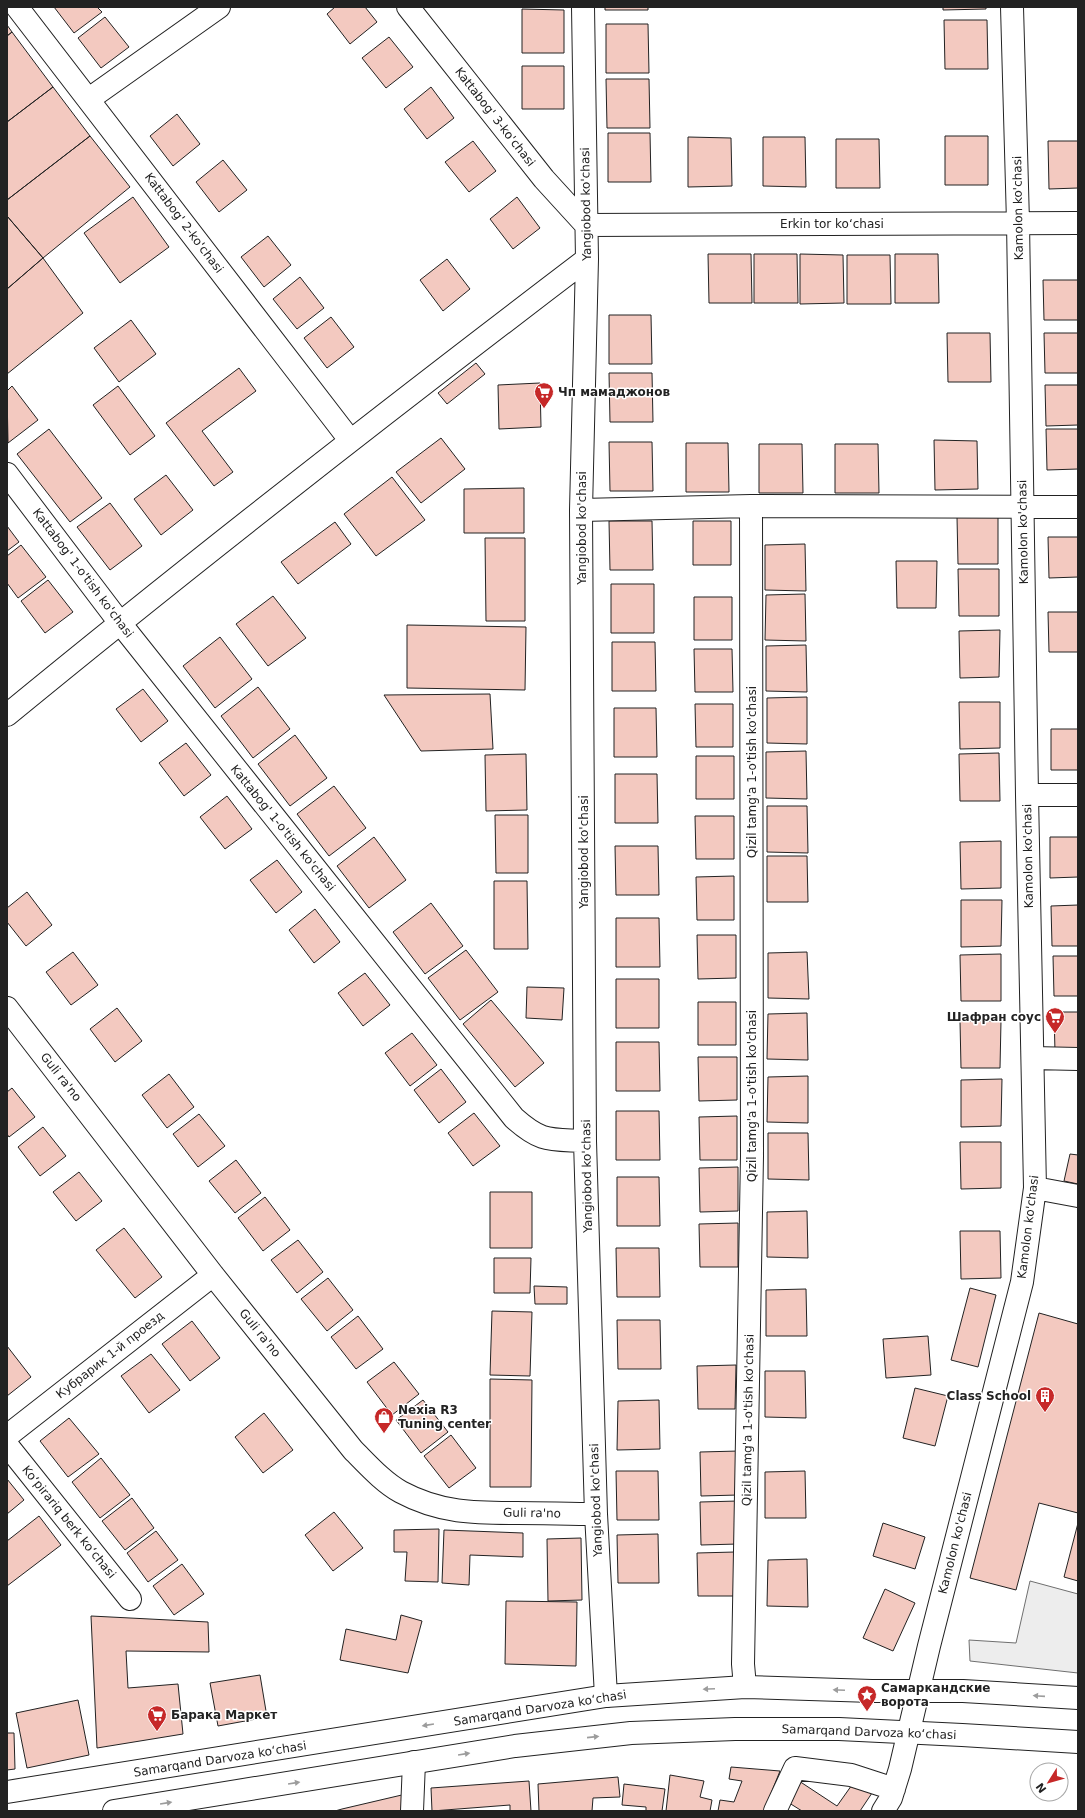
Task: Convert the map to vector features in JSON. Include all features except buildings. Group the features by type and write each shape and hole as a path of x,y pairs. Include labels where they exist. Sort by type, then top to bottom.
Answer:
{"street":[{"name":"Kattabog' 2-ko'chasi","path":"17,7 90,99 350,440"},
{"path":"90,99 219,7"},
{"name":"Kattabog' 3-ko'chasi","path":"408,7 544,179 586,225"},
{"name":"Yangiobod ko'chasi","path":"583,7 587,259 582,510 585,1141 596,1514 606,1696"},
{"name":"Kamolon ko'chasi","path":"883,1811 891,1798 894,1789 1022,1282 1035,1188 1018,222 1012,7"},
{"name":"Erkin tor koʻchasi","path":"586,225 1018,222 1078,223"},
{"path":"7,715 350,440 587,259"},
{"name":"Kattabog' 1-o'tish ko'chasi","path":"7,474 120,623 514,1118 530,1132 547,1139 585,1141"},
{"path":"582,510 752,506 1078,507"},
{"name":"Qizil tamg'a 1-o'tish ko'chasi","path":"745,1687 743,1656 752,1156 752,506"},
{"path":"1027,795 1078,795"},
{"name":"Guli ra'no","path":"7,1008 213,1274 353,1450 375,1472 400,1491 428,1504 449,1510 463,1512 596,1514"},
{"path":"1033,1058 1078,1059"},
{"path":"1035,1188 1078,1196"},
{"name":"Кубрарик 1-й проезд","path":"7,1436 213,1274"},
{"name":"Koʻpirariq berk koʻchasi","path":"7,1444 130,1599"},
{"name":"Samarqand Darvoza koʻchasi","path":"7,1792 606,1696 745,1687 963,1691 1078,1698"},
{"name":"Samarqand Darvoza koʻchasi","path":"114,1811 515,1746 631,1733 735,1729 839,1730 1078,1742"},
{"path":"412,1811 414,1762"},
{"path":"775,1811 795,1768 852,1775 894,1789"}],"shaded area":[{"path":"1030,1581 1078,1594 1078,1673 970,1661 969,1640 1016,1643"}],"place":[{"name":"Чп мамаджонов","path":"544,409"},
{"name":"Шафран соус","path":"1055,1034"},
{"name":"Class School","path":"1045,1413"},
{"name":"Nexia R3 Tuning center","path":"384,1434"},
{"name":"Самаркандские ворота","path":"867,1712"},
{"name":"Барака Маркет","path":"157,1732"}]}
